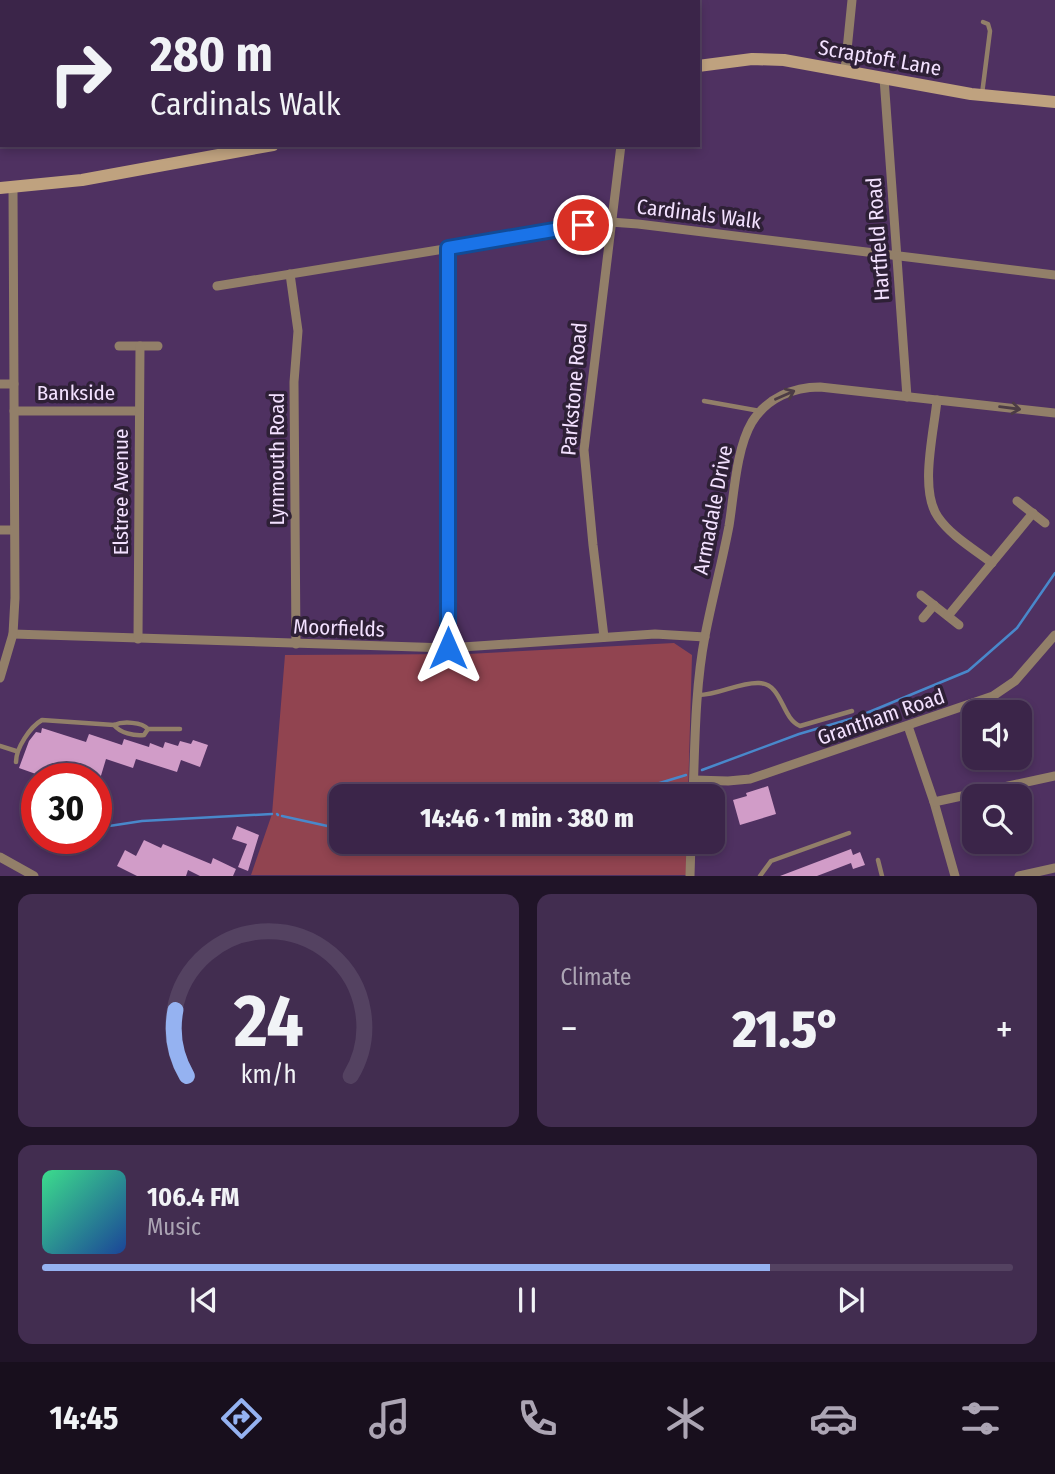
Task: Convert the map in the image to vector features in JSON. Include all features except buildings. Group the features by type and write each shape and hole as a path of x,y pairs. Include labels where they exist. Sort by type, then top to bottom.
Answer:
{"street":[{"path":"845,70 852,0"},
{"name":"Scraptoft Lane","path":"700,66 752,59 784,60 982,95 1055,102"},
{"name":"Hartfield Road","path":"884,78 906,397"},
{"path":"0,678 13,634 14,384 6,188 82,180 262,147"},
{"name":"Parkstone Road","path":"604,637 584,450 621,147"},
{"name":"Cardinals Walk","path":"217,286 610,222 638,223 1055,275"},
{"path":"448,248 448,648"},
{"name":"Lynmouth Road","path":"289,274 298,331 294,382 296,645"},
{"path":"119,346 158,346"},
{"name":"Elstree Avenue","path":"138,639 139,346"},
{"path":"0,384 14,384"},
{"name":"Armadale Drive","path":"694,784 698,695 705,637 743,445 751,423 761,411 780,395 810,387 1055,413"},
{"path":"937,400 928,483 931,503 942,523 992,563"},
{"name":"Bankside","path":"14,411 139,411"},
{"path":"1017,500 1045,523"},
{"path":"948,616 1033,513"},
{"path":"0,530 14,530"},
{"path":"921,595 959,625"},
{"path":"923,618 934,605"},
{"name":"Moorfields","path":"13,634 448,648 655,634 705,637"},
{"name":"Grantham Road","path":"694,780 750,779 999,693 1015,681 1055,635"},
{"path":"908,726 955,876"},
{"path":"934,802 1055,776"},
{"path":"690,876 691,854"},
{"path":"0,857 17,871 34,876"},
{"path":"1019,876 1055,868"}],"lane":[{"path":"982,22 988,24 990,31 982,95"},
{"path":"704,401 761,411"},
{"path":"698,695 718,694 756,683 766,684 774,689 794,723 800,726 852,711"},
{"path":"16,762 16,752 32,727 42,720 114,725 143,724 148,729 180,729"},
{"path":"114,725 116,729 135,735 144,735 148,729"},
{"path":"0,746 16,752"},
{"path":"760,876 771,861 849,832"},
{"path":"878,860 882,876"}],"shaded area":[{"path":"674,643 692,655 688,784 329,784 329,854 686,854 686,875 251,875 272,814 285,655 468,654"}],"waterway":[{"path":"702,770 799,734 857,717 968,671 1017,628 1055,573"},
{"path":"656,784 686,775"},
{"path":"112,826 142,821 272,814"},
{"path":"282,816 329,826"}],"route":[{"path":"448,648 448,248 583,225"}]}
